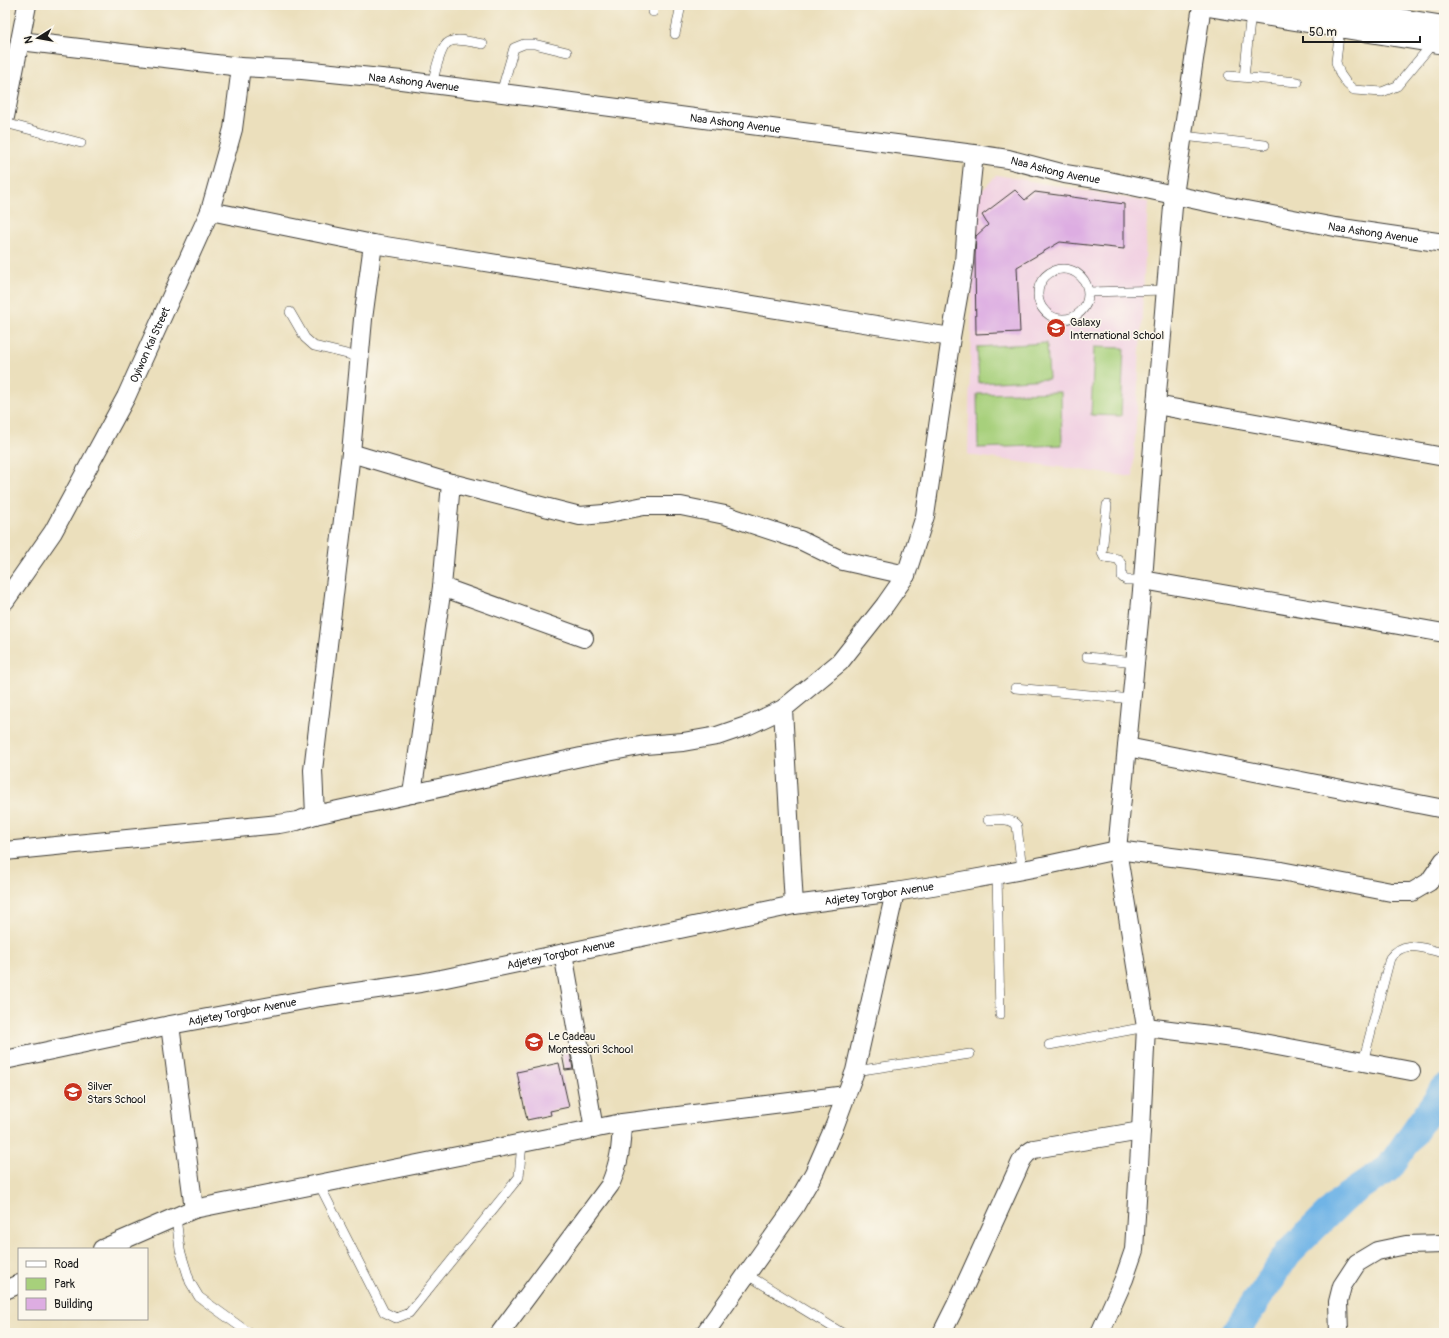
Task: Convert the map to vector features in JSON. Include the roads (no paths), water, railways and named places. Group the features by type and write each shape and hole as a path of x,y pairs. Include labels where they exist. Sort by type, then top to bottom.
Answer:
{"main road":[{"path":"1208,5 1340,27 1440,37"},
{"path":"1306,5 1440,37"}],"street":[{"path":"5,117 9,72 20,41 27,5"},
{"path":"1100,1333 1124,1279 1134,1250 1146,1027 1117,850 1143,580 1174,195 1202,5"},
{"name":"Naa Ashong Avenue","path":"20,41 241,67 302,70 432,84 974,154 1008,160 1065,174 1109,181 1335,228 1444,243"},
{"name":"Oyiwon Kai Street","path":"5,601 53,532 126,397 210,211 233,129 241,67"},
{"path":"5,851 280,824 297,821 315,815 581,756 645,745 683,742 717,736 749,725 784,710 840,662 885,605 906,575 925,516 951,337 964,263 974,154"},
{"path":"210,211 373,244 951,337"},
{"path":"315,815 313,770 351,453 363,319 373,244"},
{"path":"1156,405 1444,457"},
{"path":"351,453 451,483 580,516 604,514 644,506 681,506 725,515 800,540 843,561 906,575"},
{"path":"412,794 442,587 451,483"},
{"path":"1143,580 1444,633"},
{"path":"442,587 584,638"},
{"path":"784,710 794,905"},
{"path":"1127,747 1444,809"},
{"name":"Adjetey Torgbor Avenue","path":"5,1060 170,1025 320,997 420,983 794,905 895,892 1022,870 1117,850 1281,871 1391,892 1412,892 1429,882 1444,860"},
{"path":"705,1333 799,1200 814,1173 855,1071 895,892"},
{"path":"563,953 594,1129"},
{"path":"170,1025 194,1209"},
{"path":"1146,1027 1241,1040 1411,1071"},
{"path":"104,1248 194,1209 622,1123 846,1095"},
{"path":"500,1333 610,1185 617,1169 621,1151 622,1123"},
{"path":"942,1333 1022,1159 1027,1153 1034,1150 1141,1131"},
{"path":"1339,1333 1338,1302 1342,1286 1357,1263 1377,1251 1406,1245 1444,1244"},
{"path":"5,1290 18,1284"}],"lane":[{"path":"674,34 681,5"},
{"path":"1244,77 1251,12"},
{"path":"1340,27 1336,62 1347,84 1354,90 1382,92 1398,86 1440,37"},
{"path":"432,84 443,47 449,42 461,40 483,44"},
{"path":"501,93 514,48 524,44 534,44 567,52"},
{"path":"1229,76 1298,82"},
{"path":"5,123 81,143"},
{"path":"1183,136 1265,145"},
{"path":"1061,269 1069,269 1082,277 1088,292 1088,299 1085,306 1073,317 1066,319 1051,315 1045,310 1038,296 1042,281 1047,275 1061,269"},
{"path":"1088,292 1166,290"},
{"path":"290,312 305,338 314,346 360,357"},
{"path":"1106,505 1102,553 1104,557 1118,559 1122,565 1122,577 1126,580 1143,580"},
{"path":"1087,657 1135,662"},
{"path":"1015,688 1132,699"},
{"path":"988,820 1010,820 1015,823 1017,826 1022,870"},
{"path":"997,874 1000,1014"},
{"path":"1363,1062 1390,958 1396,950 1403,946 1410,945 1444,953"},
{"path":"1049,1045 1146,1027"},
{"path":"855,1071 970,1054"},
{"path":"319,1184 384,1312 396,1318 409,1313 519,1177 522,1143"},
{"path":"176,1217 180,1250 190,1282 199,1297 249,1333"},
{"path":"746,1274 842,1333"}],"waterway":[{"path":"1235,1333 1288,1253 1343,1199 1389,1168 1444,1089"}],"place":[{"name":"Galaxy International School","path":"1056,328"},
{"name":"Le Cadeau Montessori School","path":"534,1042"},
{"name":"Silver Stars School","path":"73,1092"}]}
